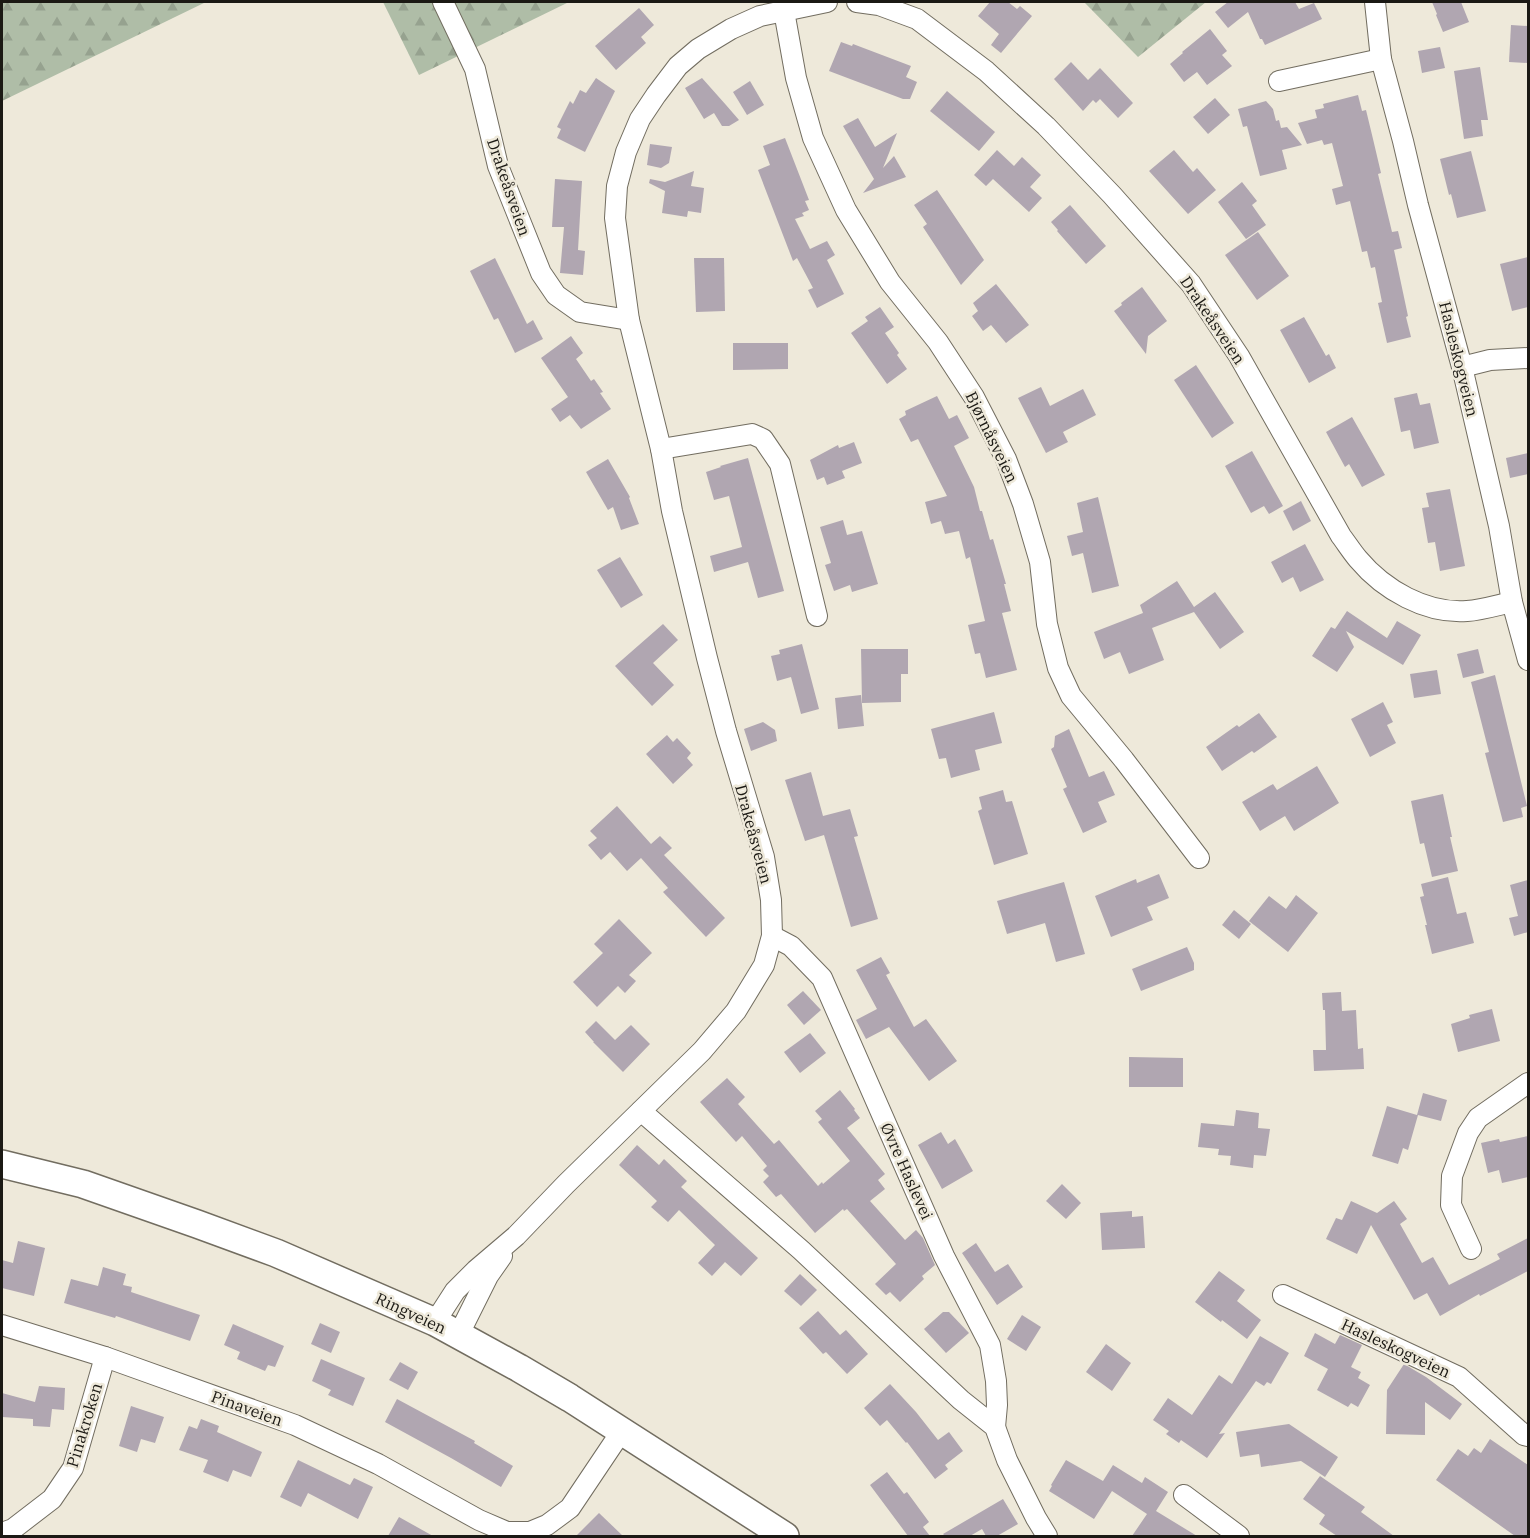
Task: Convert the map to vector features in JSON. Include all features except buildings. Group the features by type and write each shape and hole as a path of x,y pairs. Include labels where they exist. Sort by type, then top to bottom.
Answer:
{"main road":[{"name":"Ringveien","path":"2,1164 83,1184 276,1253 435,1322 570,1398 785,1536"}],"street":[{"name":"Drakeåsveien","path":"443,2 475,69 498,166 541,273 556,295 580,312 629,320"},
{"name":"Drakeåsveien","path":"435,1322 455,1292 476,1270 516,1236 702,1051 736,1011 764,964 772,936 771,900 764,857 726,731 707,658 672,510 661,449 629,320 615,218 617,186 626,152 640,119 678,66 698,49 731,29 760,16 827,2"},
{"name":"Drakeåsveien","path":"857,2 879,5 917,19 986,71 1046,126 1112,195 1191,284 1239,356 1341,536 1358,559 1383,583 1422,605 1450,611 1469,611 1512,602"},
{"name":"Hasleskogveien","path":"1375,2 1382,59 1418,205 1462,367 1499,526 1512,602 1528,660"},
{"name":"Bjørnåsveien","path":"783,11 796,78 813,138 846,210 890,282 938,342 974,397 1006,459 1023,504 1040,562 1047,624 1058,668 1071,696 1124,760 1199,858"},
{"path":"1279,81 1382,59"},
{"path":"1462,367 1491,360 1528,358"},
{"path":"661,449 752,434 763,440 780,464 817,616"},
{"name":"Øvre Haslevei","path":"772,936 791,945 822,978 944,1256 990,1345 996,1381 997,1405 994,1427"},
{"path":"1471,1249 1451,1205 1452,1176 1468,1133 1478,1118 1528,1083"},
{"name":"Øvre Haslevei","path":"641,1111 801,1250 961,1400 994,1427 1007,1460 1047,1536"},
{"name":"Drakeåsveien","path":"458,1336 488,1276 516,1236"},
{"name":"Hasleskogveien","path":"1283,1295 1459,1377 1524,1435 1528,1436"},
{"name":"Pinaveien","path":"2,1325 105,1357 295,1425 378,1464 475,1528 531,1532 547,1525 570,1508 621,1432"},
{"name":"Pinakroken","path":"2,1533 13,1529 52,1499 73,1468 105,1357"},
{"path":"1184,1496 1239,1536"}],"green space":[{"path":"2,2 206,2 2,101"},
{"path":"383,2 569,2 419,75"},
{"path":"1084,2 1206,2 1138,57"}]}
